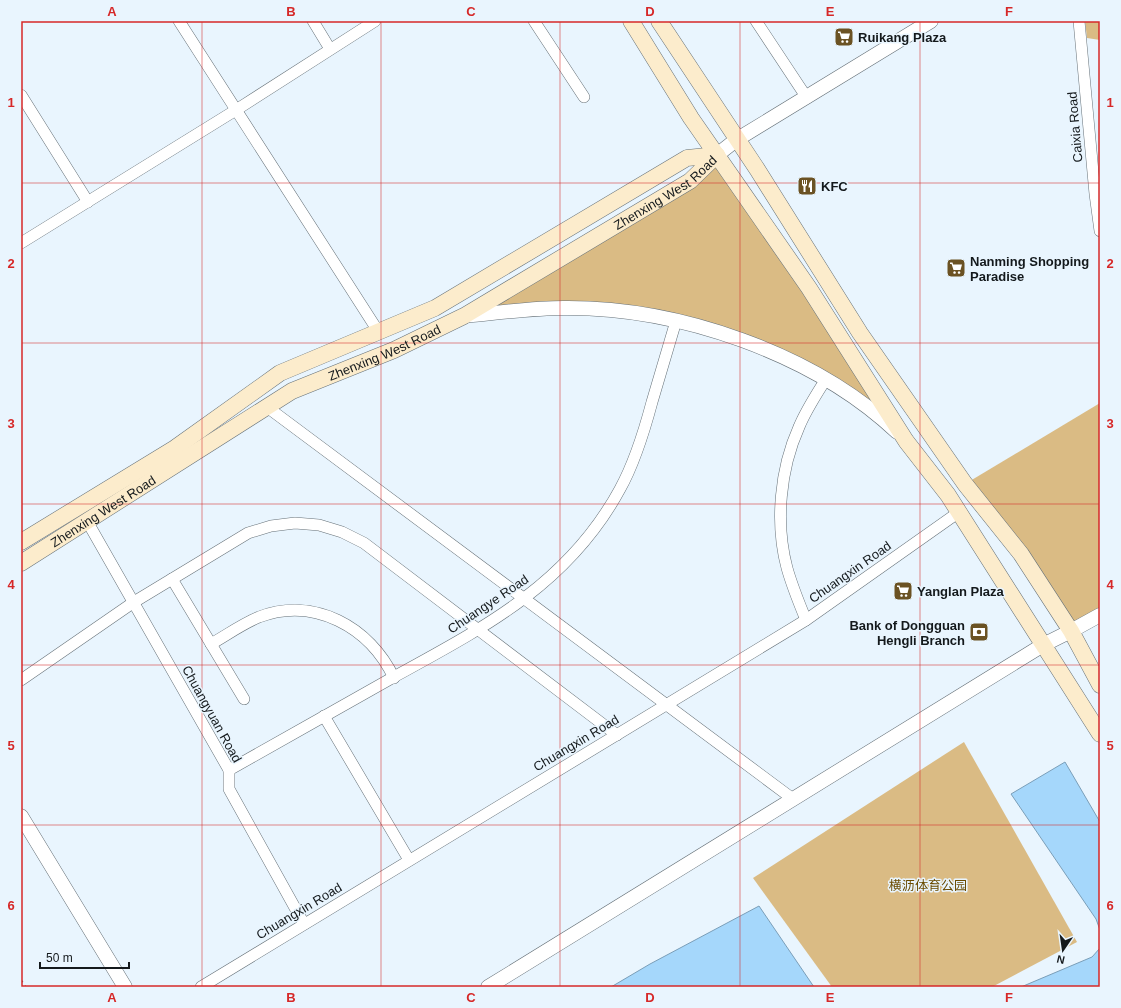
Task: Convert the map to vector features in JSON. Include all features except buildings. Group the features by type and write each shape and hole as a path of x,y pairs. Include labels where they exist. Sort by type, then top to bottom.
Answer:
{"main road":[{"path":"631,21 691,118 809,288 906,441 948,495 1100,734"},
{"path":"659,21 756,169 860,333 965,484 1021,554 1071,632 1100,684"},
{"name":"Zhenxing West Road","path":"21,563 292,391 394,350 464,316 690,182 717,155"},
{"name":"Zhenxing West Road","path":"21,542 175,448 280,373 435,308 688,158 717,155"}],"street":[{"path":"179,21 378,331"},
{"path":"313,21 330,50"},
{"path":"21,243 236,110 375,21"},
{"path":"534,21 584,97"},
{"path":"756,21 806,98"},
{"path":"717,155 736,140 931,21"},
{"name":"Caixia Road","path":"1079,21 1095,194 1100,231"},
{"path":"21,95 88,202"},
{"path":"464,316 563,308 620,312 676,321 729,336 800,365 826,379 872,411 906,441"},
{"name":"Chuangye Road","path":"229,770 479,630 525,599 560,569 585,542 621,488 639,446 676,321"},
{"path":"806,620 787,567 782,539 781,511 783,482 789,455 798,428 810,403 826,379"},
{"path":"267,407 793,799"},
{"name":"Chuangxin Road","path":"200,987 806,620 959,512"},
{"name":"Chuangyuan Road","path":"88,521 229,770 229,789 304,924"},
{"path":"21,680 134,602 248,533 271,526 289,524 319,525 342,532 364,543 617,735"},
{"path":"172,579 244,699"},
{"path":"211,644 260,617 286,611 312,612 336,619 358,632 376,648 389,667 394,678"},
{"path":"488,987 1043,645 1071,632 1100,615"},
{"path":"324,716 410,860"},
{"path":"21,816 125,987"}],"green space":[{"path":"1085,21 1100,21 1100,40 1087,38"},
{"path":"719,157 906,441 877,415 742,341 620,312 464,316"},
{"path":"1100,403 1100,615 1071,631 965,484"},
{"name":"横沥体育公园","path":"964,742 1077,942 992,987 832,987 753,878"}],"water":[{"path":"1065,762 1100,822 1100,930 1096,919 1011,794"},
{"path":"759,906 814,987 611,987 650,964"},
{"path":"1100,948 1100,987 1021,987 1092,957"}],"railway":[{"path":"21,981 25,987"}],"place":[{"name":"Ruikang Plaza","path":"844,37"},
{"name":"KFC","path":"807,186"},
{"name":"Nanming Shopping Paradise","path":"956,268"},
{"name":"Yanglan Plaza","path":"903,591"},
{"name":"Bank of Dongguan Hengli Branch","path":"979,632"}]}
